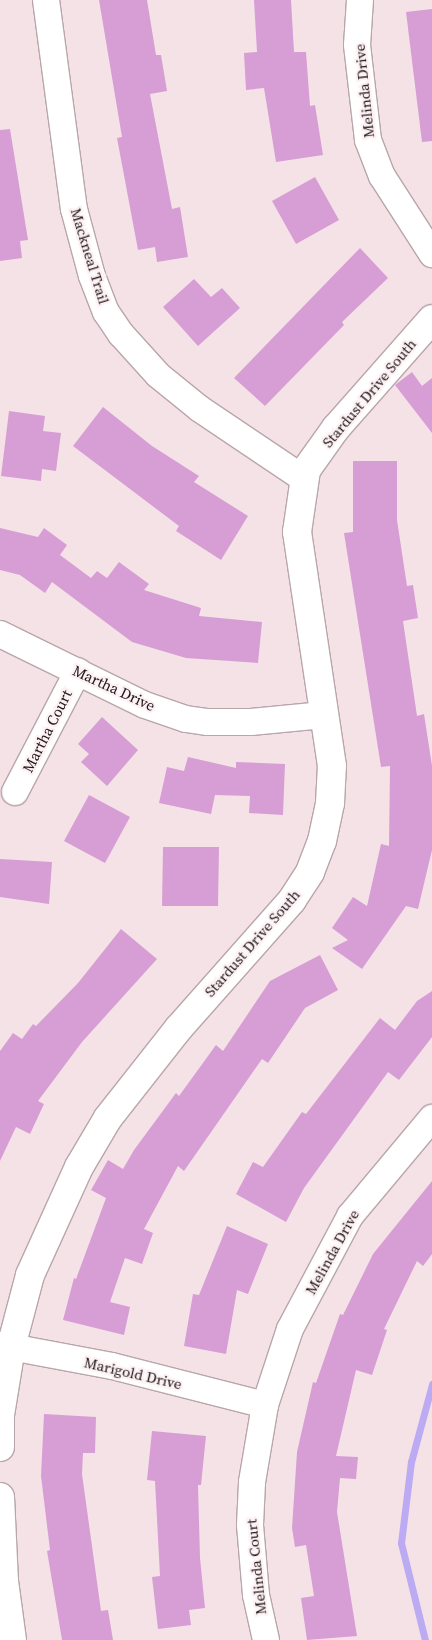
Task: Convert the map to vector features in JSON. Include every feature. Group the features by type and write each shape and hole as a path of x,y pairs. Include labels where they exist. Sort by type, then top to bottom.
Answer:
{"street":[{"name":"Mackneal Trail","path":"46,0 74,209 92,276 106,312 121,334 158,374 200,409 304,479"},
{"name":"Melinda Drive","path":"360,0 357,45 368,140 382,176 432,254"},
{"name":"Stardust Drive South","path":"0,1447 0,1415 5,1346 30,1275 79,1167 108,1118 178,1029 292,900 310,872 322,842 330,804 332,766 297,532 304,479 306,470 336,428 432,319"},
{"name":"Martha Drive","path":"0,634 145,705 186,719 208,722 251,722 324,715"},
{"name":"Martha Court","path":"15,792 78,671"},
{"name":"Melinda Drive","path":"265,1405 290,1329 345,1225 377,1179 432,1118"},
{"name":"Marigold Drive","path":"5,1346 112,1366 265,1405"},
{"name":"Melinda Court","path":"265,1405 252,1482 250,1525 256,1595 266,1640"},
{"path":"0,1497 4,1581 12,1640"}],"building":[{"path":"99,0 147,0 156,55 161,55 167,91 150,94 172,209 180,207 188,257 157,262 155,247 138,250 117,138 122,137"},
{"path":"254,0 291,0 294,52 306,52 310,106 315,105 323,155 276,162 264,88 246,90 244,53 257,52"},
{"path":"432,9 432,141 422,142 406,12"},
{"path":"10,129 28,240 20,241 22,258 0,261 0,130"},
{"path":"315,177 339,220 296,244 272,201"},
{"path":"360,248 388,278 342,322 344,325 265,406 234,378"},
{"path":"194,279 211,297 222,288 240,308 198,346 163,307"},
{"path":"412,372 422,386 432,378 432,433 395,385"},
{"path":"103,407 152,446 199,476 194,482 248,516 221,560 176,531 179,526 73,446"},
{"path":"9,411 45,416 43,431 61,433 56,471 42,469 41,481 1,476"},
{"path":"353,461 397,461 397,520 407,586 413,585 418,618 403,621 417,716 424,714 432,766 432,850 418,909 406,906 362,969 332,948 348,940 332,928 353,897 367,906 381,844 389,846 390,766 381,767 344,533 353,532"},
{"path":"0,528 38,537 44,528 67,545 60,555 91,578 97,571 107,578 119,562 149,584 144,590 201,608 199,616 262,622 258,663 186,658 132,642 52,582 45,593 20,575 0,570"},
{"path":"102,717 138,750 107,786 81,762 89,754 78,744"},
{"path":"188,757 236,768 236,762 285,764 283,815 249,813 250,796 215,795 211,814 159,803 167,767 184,771"},
{"path":"89,795 130,817 105,863 64,841"},
{"path":"163,847 219,847 218,906 162,906"},
{"path":"0,859 52,862 49,904 0,897"},
{"path":"121,929 157,959 82,1042 38,1101 44,1104 30,1134 16,1127 0,1161 0,1051 13,1033 22,1039 33,1024 36,1026 78,983"},
{"path":"320,955 338,990 305,1008 268,1063 262,1059 184,1171 178,1166 144,1229 153,1233 142,1264 125,1258 110,1302 130,1307 124,1335 63,1320 74,1278 76,1279 106,1198 91,1190 108,1160 123,1169 134,1150 176,1093 179,1096 216,1045 223,1051 270,981"},
{"path":"432,991 432,1037 399,1080 388,1072 304,1188 286,1222 236,1194 253,1162 263,1167 302,1112 306,1114 380,1018 395,1030 417,1001"},
{"path":"432,1181 432,1254 423,1266 417,1261 384,1329 387,1330 372,1375 356,1370 336,1456 358,1457 356,1479 340,1478 337,1512 357,1636 307,1640 301,1598 314,1596 306,1545 295,1547 292,1528 297,1452 313,1382 316,1383 340,1314 343,1315 373,1254"},
{"path":"227,1226 268,1244 248,1294 237,1290 226,1354 184,1346 193,1294 199,1295"},
{"path":"44,1414 96,1417 95,1453 83,1453 82,1474 101,1611 108,1610 113,1640 62,1640 47,1551 50,1550 41,1476"},
{"path":"152,1431 206,1436 201,1485 198,1485 200,1558 205,1608 189,1610 191,1625 158,1629 152,1577 160,1576 155,1481 147,1480"}],"waterway":[{"path":"425,1640 401,1543 411,1462 432,1384"}]}
